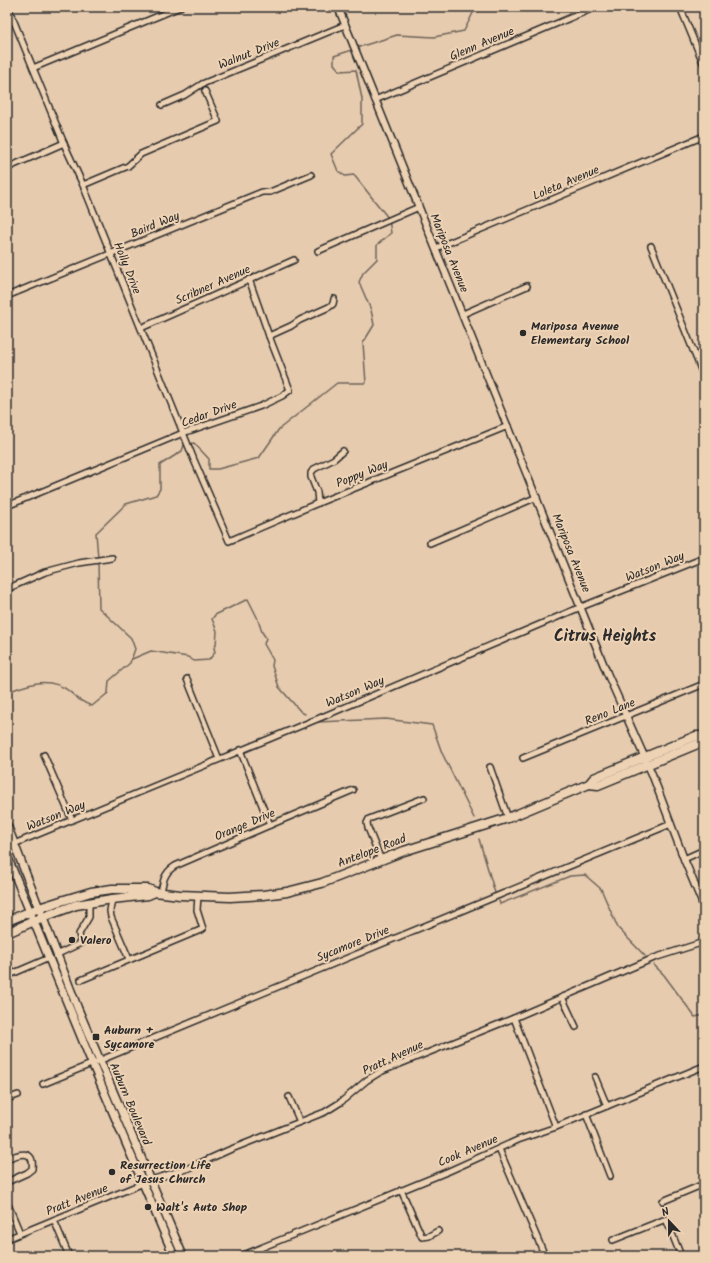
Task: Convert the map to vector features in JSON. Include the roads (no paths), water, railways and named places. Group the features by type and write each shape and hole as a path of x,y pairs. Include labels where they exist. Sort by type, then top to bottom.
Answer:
{"main road":[{"name":"Antelope Road","path":"7,932 43,917 89,902 158,893 236,897 287,892 322,883 404,851 508,818 589,784 598,785 646,761 700,743 704,737"},
{"name":"Auburn Boulevard","path":"7,826 100,1061 183,1256"},
{"name":"Auburn Boulevard","path":"7,856 92,1063 174,1256"},
{"name":"Antelope Road","path":"7,921 39,908 91,892 137,888 148,889 158,893"},
{"path":"164,1235 178,1256"}],"street":[{"name":"Holly Drive","path":"8,7 64,143 83,185 226,537"},
{"path":"33,68 180,7"},
{"name":"Mariposa Avenue","path":"338,7 607,673 646,761 704,907"},
{"name":"Glenn Avenue","path":"376,100 596,7"},
{"path":"680,7 704,65"},
{"name":"Walnut Drive","path":"162,104 185,95 202,84 345,25"},
{"path":"83,185 128,166 140,154 218,121 205,90"},
{"name":"Loleta Avenue","path":"436,248 704,136"},
{"path":"7,168 64,143"},
{"name":"Baird Way","path":"7,296 262,192 270,192 311,175"},
{"name":"Mariposa Avenue","path":"318,251 419,208"},
{"path":"651,246 704,377"},
{"name":"Scribner Avenue","path":"141,328 294,260"},
{"path":"249,279 269,336 329,307 334,304 334,299"},
{"path":"463,314 527,286"},
{"name":"Cedar Drive","path":"7,506 183,433 261,406 282,396 290,390 269,336"},
{"name":"Poppy Way","path":"226,537 229,541 318,503 508,426"},
{"path":"318,503 317,492 311,477 311,472 334,459 343,451"},
{"path":"430,543 537,497"},
{"path":"7,589 45,572 112,558"},
{"name":"Watson Way","path":"14,844 581,607 704,558"},
{"path":"187,679 219,759"},
{"name":"Reno Lane","path":"523,758 704,684"},
{"path":"240,750 270,824"},
{"path":"44,755 72,820"},
{"path":"490,767 508,818"},
{"name":"Orange Drive","path":"158,893 164,877 170,869 270,824 354,790"},
{"path":"381,860 368,828 367,823 369,819 424,798"},
{"name":"Sycamore Drive","path":"43,1084 269,989 611,850 671,824"},
{"path":"684,859 704,850"},
{"path":"81,980 203,929 197,910 198,896"},
{"path":"112,899 110,911 111,917 129,959"},
{"path":"58,954 81,943 79,934 88,917 89,902"},
{"name":"Pratt Avenue","path":"7,1239 151,1180 190,1168 229,1150 325,1112 376,1074 514,1018 654,958 704,942"},
{"path":"7,976 49,958"},
{"path":"562,997 576,1028"},
{"path":"514,1018 556,1127"},
{"name":"Cook Avenue","path":"241,1256 518,1140 556,1127 704,1066"},
{"path":"595,1077 606,1106"},
{"path":"7,1100 18,1095"},
{"path":"289,1097 300,1122"},
{"path":"586,1114 610,1176"},
{"path":"499,1149 544,1256"},
{"path":"7,1159 21,1153 27,1155 33,1164 32,1169 27,1173 7,1182"},
{"path":"663,1201 704,1184"},
{"path":"401,1190 422,1237 438,1231"},
{"path":"7,1202 20,1233"},
{"path":"613,1240 666,1219 681,1256"},
{"path":"54,1220 69,1256"}],"waterway":[{"path":"356,48 397,35 434,37 464,31 476,7"},
{"path":"98,558 96,533 126,504 156,495 160,489 160,465 182,451 184,445 194,443 209,459 209,469 218,469 259,458 279,429 337,383 366,383 363,343 374,325 371,310 359,282 363,273 377,259 377,245 391,233 389,219 354,175 345,176 338,171 331,154 362,124 362,99 356,70 340,71 334,64 334,56 352,50"},
{"path":"7,692 31,684 54,684 61,686 77,698 92,706 108,693 109,681 130,663 135,649 131,638 99,608 98,562"},
{"path":"132,659 151,651 188,657 194,661 209,660 215,652 214,648 216,645 217,631 212,619 215,615 248,599 266,638 264,644 273,660 272,666 279,687 301,712 305,714"},
{"path":"317,722 386,719 432,725 442,753 474,818"},
{"path":"479,839 495,893"},
{"path":"499,901 500,904 570,876 585,875 601,889 618,928 645,956"},
{"path":"654,965 664,975 695,1017 704,1015"}],"place":[{"name":"Mariposa Avenue Elementary School","path":"523,333"},
{"name":"Valero","path":"72,940"},
{"name":"Auburn + Sycamore","path":"96,1037"},
{"name":"Resurrection Life of Jesus Church","path":"112,1172"},
{"name":"Walt's Auto Shop","path":"148,1207"}],"district":[{"name":"Citrus Heights","path":"605,636"}]}
